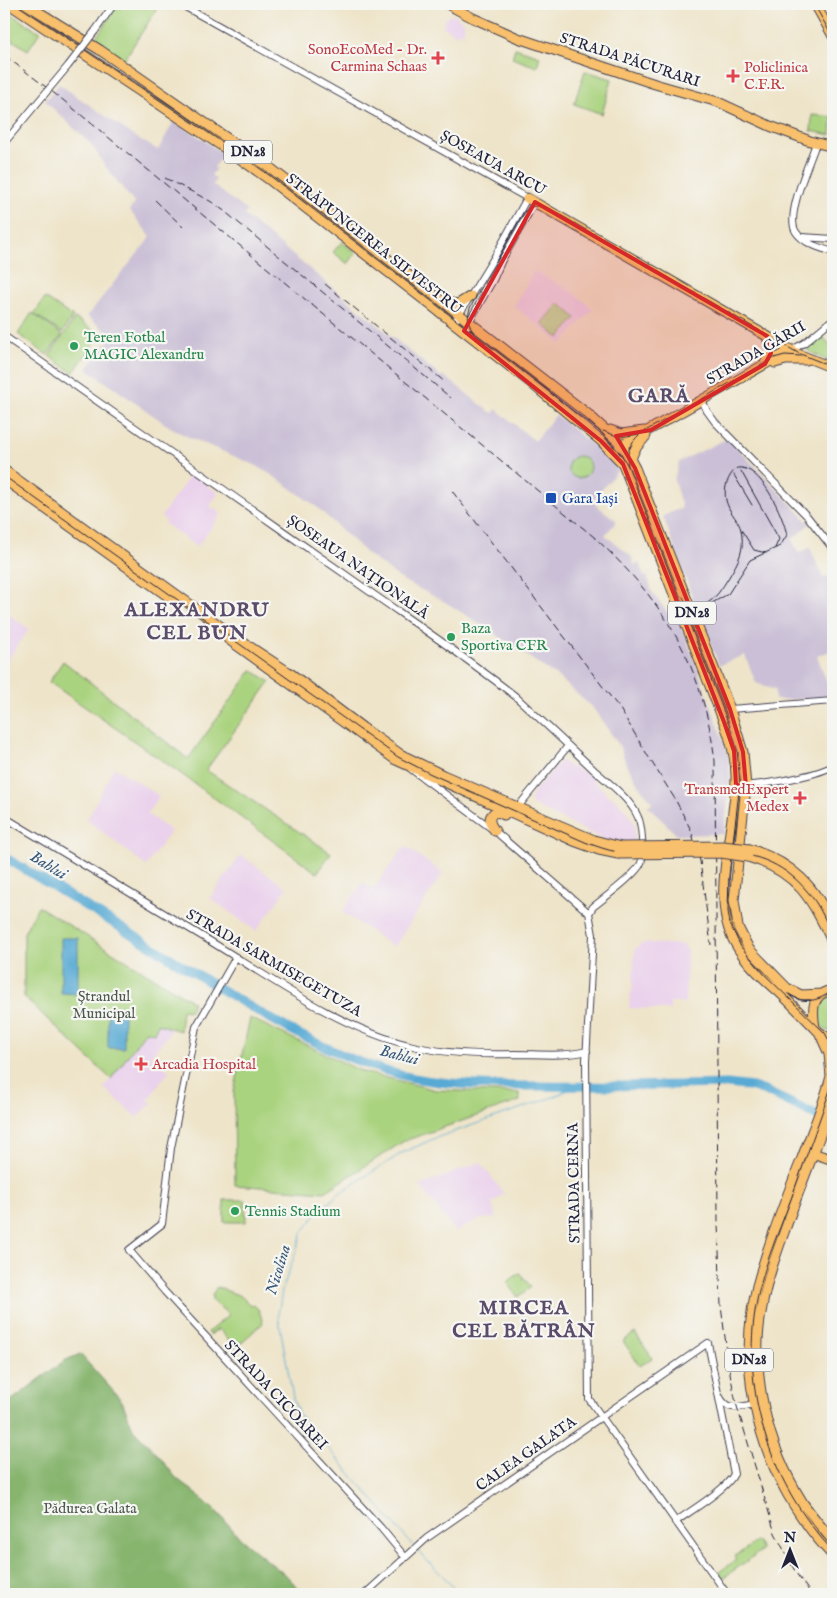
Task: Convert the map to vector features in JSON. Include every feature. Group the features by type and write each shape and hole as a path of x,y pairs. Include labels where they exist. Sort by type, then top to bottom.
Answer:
{"main road":[{"name":"STRĂPUNGEREA SILVESTRU","path":"9,4 235,154 531,383 612,451"},
{"name":"DN28","path":"26,4 80,37 241,147 460,315"},
{"name":"STRADA PĂCURARI","path":"447,4 481,22 518,38 655,84 718,102 770,126 810,141 833,146"},
{"path":"815,4 833,36"},
{"name":"ȘOSEAUA ARCU","path":"531,200 792,350 833,368"},
{"path":"442,302 458,304 471,296"},
{"name":"STRĂPUNGEREA SILVESTRU","path":"460,315 604,427 622,445"},
{"path":"765,364 771,353 767,336"},
{"name":"STRADA GĂRII","path":"612,451 792,350"},
{"path":"765,364 786,360 812,360"},
{"path":"604,427 621,434 651,430"},
{"path":"631,459 638,445 651,430"},
{"name":"DN28","path":"622,445 631,459 730,709 743,752 746,786 734,900 736,919 741,935 749,949 793,993 808,996 829,990"},
{"name":"DN28","path":"612,451 623,464 626,471 734,751 736,786 725,876 724,912 734,942 754,968 817,1030 832,1040"},
{"path":"4,470 238,639 290,674 400,754 412,765 530,817 608,845 633,847 733,846 760,852 784,864 803,878 820,900 833,926"},
{"path":"4,479 388,756 517,808 574,842 599,850 618,854 730,854 759,860 782,871 809,897 833,943"},
{"path":"495,830 489,820 496,811 520,821 530,817"},
{"name":"DN28","path":"829,990 816,1000 813,1007 817,1030 827,1047 831,1067 830,1098 809,1152 765,1291 759,1360 762,1400 776,1450 793,1486 833,1541"},
{"name":"DN28","path":"809,1152 762,1266 751,1316 749,1357 754,1404 762,1438 783,1487 804,1520 833,1556"},
{"path":"809,1152 833,1160"}],"street":[{"path":"4,143 77,55 114,4"},
{"name":"ȘOSEAUA ARCU","path":"180,4 531,200"},
{"path":"810,141 796,201 793,218 794,228 800,236 821,248 833,252"},
{"path":"454,323 531,200"},
{"path":"464,331 494,280 531,200"},
{"path":"800,236 831,239"},
{"path":"821,248 822,241 831,239"},
{"name":"STRADA GĂRII","path":"792,350 833,320"},
{"name":"ȘOSEAUA NAȚIONALĂ","path":"4,336 232,497 435,636 516,696 634,810 640,825 640,864 632,874 588,913"},
{"path":"702,400 715,422 807,516 833,547"},
{"path":"730,709 833,701"},
{"path":"517,808 568,746"},
{"path":"412,765 495,830 588,913"},
{"path":"736,786 746,786 819,773 833,766"},
{"path":"527,795 530,817"},
{"name":"STRADA SARMISEGETUZA","path":"4,817 334,1015 367,1031 409,1045 456,1053 499,1055 579,1053 587,1051"},
{"name":"STRADA CERNA","path":"588,913 593,936 586,1061 588,1393 590,1402 601,1418 727,1594"},
{"name":"STRADA CICOAREI","path":"236,957 196,1027 171,1148 162,1224 130,1250 165,1292 407,1556"},
{"name":"CALEA GALATA","path":"365,1594 427,1538 708,1343 719,1394"},
{"path":"719,1394 726,1405 733,1408 754,1404"},
{"path":"675,1522 732,1479 734,1474 719,1394"},
{"path":"726,1432 726,1418 733,1408"}],"highlighted area":[{"path":"535,202 767,336 771,353 765,364 651,430 616,436 635,468 730,709 743,752 746,786 736,785 734,751 724,722 623,464 601,441 464,331"}],"shaded area":[{"path":"454,14 465,23 462,33 459,31 456,35 443,26 446,18"},
{"path":"59,84 134,136 158,150 174,121 205,141 223,154 211,175 216,179 213,185 247,211 244,215 441,377 443,375 490,412 494,413 496,409 535,441 556,415 613,462 619,469 597,495 594,500 595,504 617,521 605,535 631,556 634,565 639,563 644,577 647,576 650,589 673,620 677,617 683,630 728,753 730,779 724,834 677,835 648,806 653,802 641,789 626,763 619,745 593,708 558,677 445,602 404,581 367,554 317,507 278,479 257,466 184,435 87,369 112,336 87,316 151,237 129,210 135,204 105,166 92,145 45,101"},
{"path":"534,271 570,290 593,309 561,344 514,306"},
{"path":"728,438 810,524 792,539 798,553 810,548 823,578 833,575 833,650 817,656 833,698 775,700 775,690 756,683 745,655 719,665 699,612 701,610 696,606 663,516 682,508 674,480 679,462"},
{"path":"191,474 218,493 210,506 221,514 197,547 164,523 166,520 161,517"},
{"path":"4,611 29,629 4,665"},
{"path":"561,760 571,768 574,766 579,771 584,771 625,809 635,826 634,842 607,841 533,805 530,800 532,794"},
{"path":"114,767 159,796 147,814 171,831 146,866 87,820"},
{"path":"405,846 443,873 394,947 342,912 363,882 373,889"},
{"path":"241,855 287,888 256,931 210,898"},
{"path":"641,944 684,945 687,952 685,1003 670,1002 670,1010 629,1008 635,949"},
{"name":"Arcadia Hospital","path":"158,1024 171,1029 150,1057 169,1071 148,1100 152,1103 137,1117 104,1088 146,1031"},
{"path":"480,1162 504,1194 492,1203 496,1218 479,1219 456,1232 420,1186"}],"green space":[{"path":"119,4 160,4 124,60 94,40"},
{"path":"4,10 40,32 28,50 4,35"},
{"path":"515,48 540,56 537,67 512,58"},
{"path":"585,71 612,79 602,114 574,104"},
{"path":"812,115 832,117 831,135 811,131"},
{"path":"342,242 356,253 348,264 333,252"},
{"path":"45,298 73,317 62,333 34,314"},
{"path":"559,303 576,318 559,338 542,324"},
{"path":"32,313 62,335 47,355 18,334"},
{"name":"Teren Fotbal MAGIC Alexandru","path":"75,318 100,335 73,373 49,356"},
{"path":"821,334 833,349 830,362 808,351 808,344"},
{"path":"575,456 583,456 590,463 590,471 583,478 575,478 568,471 568,463"},
{"path":"63,661 188,759 252,670 270,682 206,770 331,853 317,873 180,773 49,682"},
{"name":"Ștrandul Municipal","path":"38,906 193,1002 190,1011 182,1010 180,1031 158,1024 154,1033 146,1031 111,1079 24,997 24,933"},
{"path":"833,995 833,1033 821,1025 817,1015 822,1004"},
{"path":"250,1018 363,1072 436,1090 519,1093 520,1101 404,1141 325,1192 235,1185 234,1092"},
{"name":"Tennis Stadium","path":"224,1200 245,1200 246,1222 224,1222"},
{"path":"520,1273 531,1287 518,1297 507,1282"},
{"path":"217,1287 241,1296 249,1304 255,1306 259,1310 263,1323 235,1348 219,1329 210,1335 208,1332 229,1315 212,1300 212,1295"},
{"path":"635,1333 652,1358 640,1366 623,1341"},
{"name":"Pădurea Galata","path":"80,1354 122,1401 133,1429 160,1457 176,1478 218,1513 241,1539 289,1578 303,1594 4,1594 4,1406 64,1361"},
{"path":"757,1541 762,1550 723,1578 719,1572 736,1560 734,1557"}],"water":[{"path":"61,938 78,938 78,994 61,993"},
{"path":"108,1012 124,1012 124,1048 108,1048"}],"waterway":[{"name":"Bahlui","path":"4,857 266,1016 325,1047 385,1070 429,1081 476,1085 728,1084 753,1087 765,1091 833,1123"},
{"name":"Nicolina","path":"414,1547 298,1413 293,1398 278,1315 282,1291 303,1231 320,1210 341,1192 402,1153 433,1139 556,1096 574,1087"},
{"name":"Nicolina","path":"416,1550 459,1594"}],"tram line":[{"path":"16,4 269,175 602,433 621,454 628,466 737,750 740,783 729,876 728,911 730,924 741,947 764,974 825,1033 833,1048"},
{"path":"814,4 833,38"},
{"path":"474,333 469,321 470,308 524,212 533,206 539,206 550,209 798,353 833,367"},
{"path":"628,466 630,448 640,434 774,358 785,355 801,356"},
{"path":"603,431 620,437 640,434"},
{"path":"683,597 689,606 694,608 708,603 721,589 736,565 742,549 742,537 740,527 726,501 725,491 733,472 737,468 746,469 754,474 770,493 781,516 787,535 780,546 750,560 728,594 698,611 694,617 695,629"},
{"path":"741,471 779,539 775,548"},
{"path":"734,475 752,505"},
{"path":"4,476 398,757 431,774 605,849 618,852 643,853 718,852 742,854 765,860 787,872 807,891 819,907 833,937"},
{"path":"742,531 754,550 766,553"},
{"path":"789,994 800,1000 812,1000 823,997 833,990"},
{"path":"833,1082 765,1268 755,1311 752,1343 753,1376 758,1408 767,1440 779,1470 794,1499 812,1526 833,1551"}],"railway":[{"path":"4,55 63,100 594,537 641,586 677,637 701,695 715,761 718,1223 721,1306 729,1368 736,1403 775,1533 796,1573 811,1594"},
{"path":"165,178 210,201 223,210 451,398"},
{"path":"155,200 183,227"},
{"path":"325,284 445,382"},
{"path":"452,491 620,709 675,799 691,830 700,861 711,945"}],"place":[{"name":"SonoEcoMed - Dr. Carmina Schaas","path":"438,58"},
{"name":"Policlinica C.F.R.","path":"733,76"},
{"name":"Teren Fotbal MAGIC Alexandru","path":"74,346"},
{"name":"Gara Iași","path":"551,498"},
{"name":"Baza Sportiva CFR","path":"451,637"},
{"name":"TransmedExpert Medex","path":"800,798"},
{"name":"Arcadia Hospital","path":"141,1064"},
{"name":"Tennis Stadium","path":"235,1211"}],"district":[{"name":"GARĂ","path":"659,396"},
{"name":"ALEXANDRU CEL BUN","path":"197,622"},
{"name":"MIRCEA CEL BĂTRÂN","path":"524,1320"}]}
